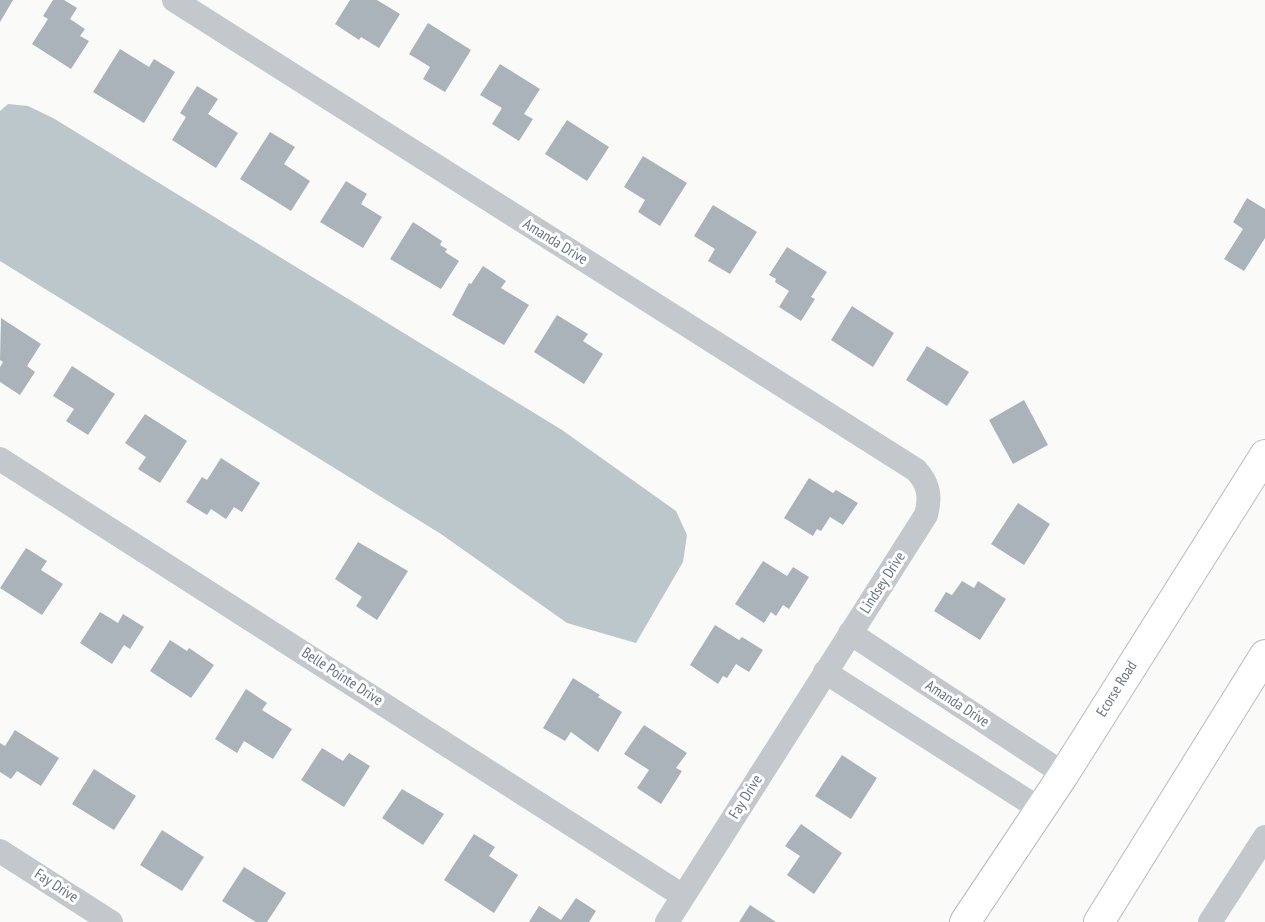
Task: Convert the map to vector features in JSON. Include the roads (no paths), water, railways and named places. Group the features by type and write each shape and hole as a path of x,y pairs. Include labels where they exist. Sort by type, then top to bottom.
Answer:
{"main road":[{"name":"Ecorse Road","path":"965,922 1064,774 1265,455"},
{"path":"1099,922 1265,655"}],"street":[{"name":"Amanda Drive","path":"174,0 916,470 928,490"},
{"name":"Belle Pointe Drive","path":"0,459 683,896"},
{"name":"Lindsey Drive","path":"825,672 926,515 930,502 928,490"},
{"name":"Amanda Drive","path":"850,633 1064,774"},
{"name":"Fay Drive","path":"667,922 825,672"},
{"path":"825,672 1040,808"},
{"path":"1210,922 1265,837"},
{"name":"Fay Drive","path":"0,851 111,922"}]}
